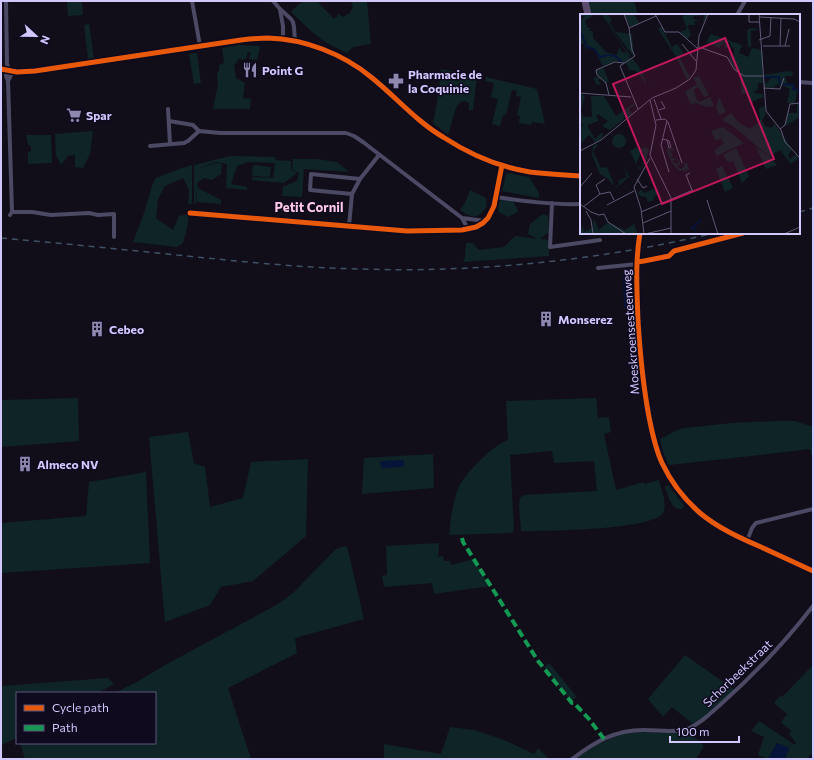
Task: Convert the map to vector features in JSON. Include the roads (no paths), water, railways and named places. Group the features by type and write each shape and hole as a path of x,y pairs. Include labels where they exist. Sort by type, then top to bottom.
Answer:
{"main road":[{"path":"584,1 588,14"},
{"path":"1,69 17,72 42,70 259,38 283,39 313,46 348,60 372,77 418,120 437,134 475,155 502,165 529,172 580,176"},
{"name":"Moeskroensesteenweg","path":"640,234 636,264 640,356 645,397 652,435 666,471 679,492 694,508 717,525 748,542 813,571"}],"street":[{"path":"6,1 8,70 6,74 8,81 11,213 32,212 51,215 89,213 98,215 114,214 114,237"},
{"path":"192,1 200,46"},
{"path":"273,1 293,22 295,42"},
{"path":"738,14 744,1"},
{"path":"280,9 283,26 283,39"},
{"path":"800,82 813,83"},
{"path":"168,110 170,144"},
{"path":"168,121 193,125 199,131 226,133 346,133 354,136 462,218 468,229"},
{"path":"150,146 184,142 199,131"},
{"path":"349,226 352,194 360,179 379,155"},
{"path":"190,213 407,231 462,230 476,227 485,221 491,213 494,206 502,165"},
{"path":"352,194 310,190 311,174 360,179"},
{"path":"496,197 552,203 580,204"},
{"path":"552,203 550,247 600,240"},
{"path":"462,218 485,221"},
{"path":"598,268 636,264"},
{"path":"748,542 752,528 756,523 813,509"},
{"name":"Schorbeekstraat","path":"572,759 600,740 620,733 645,730 674,731 687,728 700,722 760,669 793,632 813,606"}],"water":[{"path":"623,276 629,276 631,307 624,308"},
{"path":"403,460 405,464 402,467 383,468 381,467 380,462 381,461"},
{"path":"777,743 789,748 785,759 768,759"}],"railway":[{"path":"800,212 813,208"},
{"path":"1,238 283,265 406,270 450,269 540,263 628,251 710,234"}],"place":[{"name":"Point G","path":"250,70"},
{"name":"Pharmacie de la Coquinie","path":"396,81"},
{"name":"Spar","path":"74,115"},
{"name":"Monserez","path":"546,319"},
{"name":"Cebeo","path":"97,329"},
{"name":"Almeco NV","path":"25,464"}],"district":[{"name":"Petit Cornil","path":"309,207"}]}
